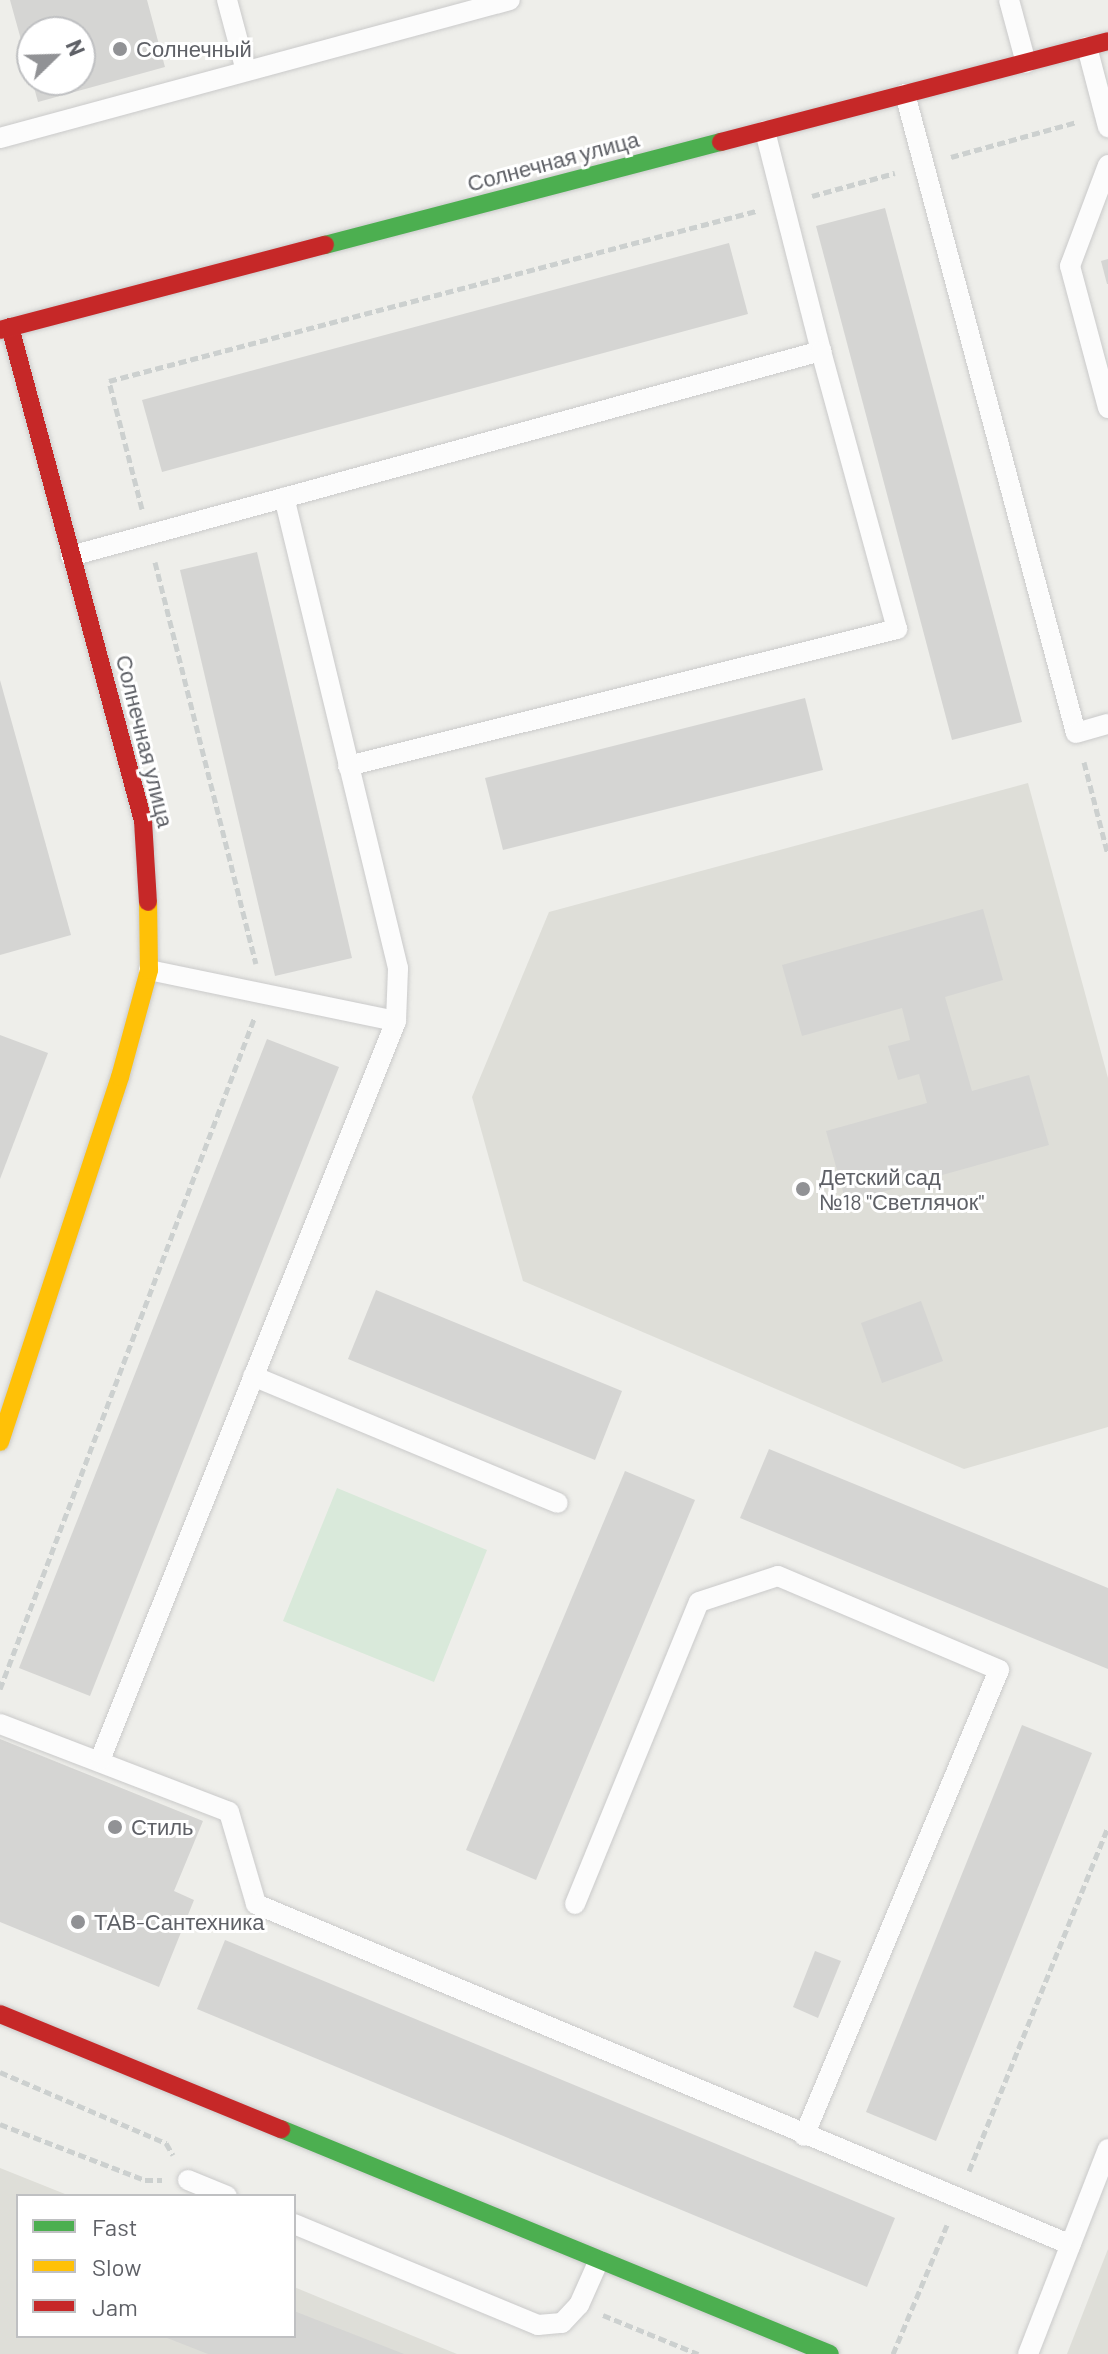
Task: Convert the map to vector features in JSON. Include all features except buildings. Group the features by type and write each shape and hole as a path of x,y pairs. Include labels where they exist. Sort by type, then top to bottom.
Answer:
{"street":[{"name":"Солнечная улица","path":"0,1442 120,1077 149,970 148,876 143,821 5,329 1108,41"},
{"path":"0,2014 830,2354"}],"lane":[{"path":"227,0 246,71"},
{"path":"0,138 510,0"},
{"path":"1009,0 1026,63"},
{"path":"1087,47 1108,127"},
{"path":"905,94 1076,733 1108,724"},
{"path":"348,766 897,629 765,131"},
{"path":"1108,165 1070,266 1108,408"},
{"path":"71,556 821,351"},
{"path":"100,1760 396,1021 398,968 284,498"},
{"path":"149,970 396,1021"},
{"path":"253,1376 558,1503"},
{"path":"575,1904 699,1602 778,1576 999,1670 804,2136"},
{"path":"0,1724 229,1812 256,1904 804,2136 1071,2245"},
{"path":"1028,2354 1108,2149"},
{"path":"188,2180 222,2194"},
{"path":"296,2225 538,2325 562,2323 579,2305 599,2260"}],"path":[{"path":"1076,733 1108,855"},
{"path":"893,2354 1108,1827"},
{"path":"0,2072 166,2143 188,2180"},
{"path":"0,2124 145,2180 188,2180"},
{"path":"579,2305 698,2354"}],"shaded area":[{"name":"Детский сад №18 \"Светлячок\"","path":"1028,783 1108,1078 1108,1427 964,1469 523,1281 472,1097 549,912"},
{"path":"0,2168 65,2194 16,2194 16,2338 296,2338 296,2288 457,2354 0,2354"},
{"path":"1108,2249 1108,2354 1067,2354"}],"green space":[{"path":"337,1488 487,1550 434,1682 283,1621"}],"traffic: fast":[{"path":"325,245 721,142"},
{"path":"281,2129 830,2354"}],"traffic: slow":[{"path":"0,1442 120,1077 149,970 148,902"}],"traffic: jam":[{"path":"721,142 1108,41"},
{"path":"0,330 325,245"},
{"path":"10,327 143,821 148,902"},
{"path":"0,2014 281,2129"}],"place":[{"name":"Солнечный","path":"120,49"},
{"name":"Детский сад №18 \"Светлячок\"","path":"803,1189"},
{"name":"Стиль","path":"115,1827"},
{"name":"ТАВ-Сантехника","path":"78,1922"}]}
